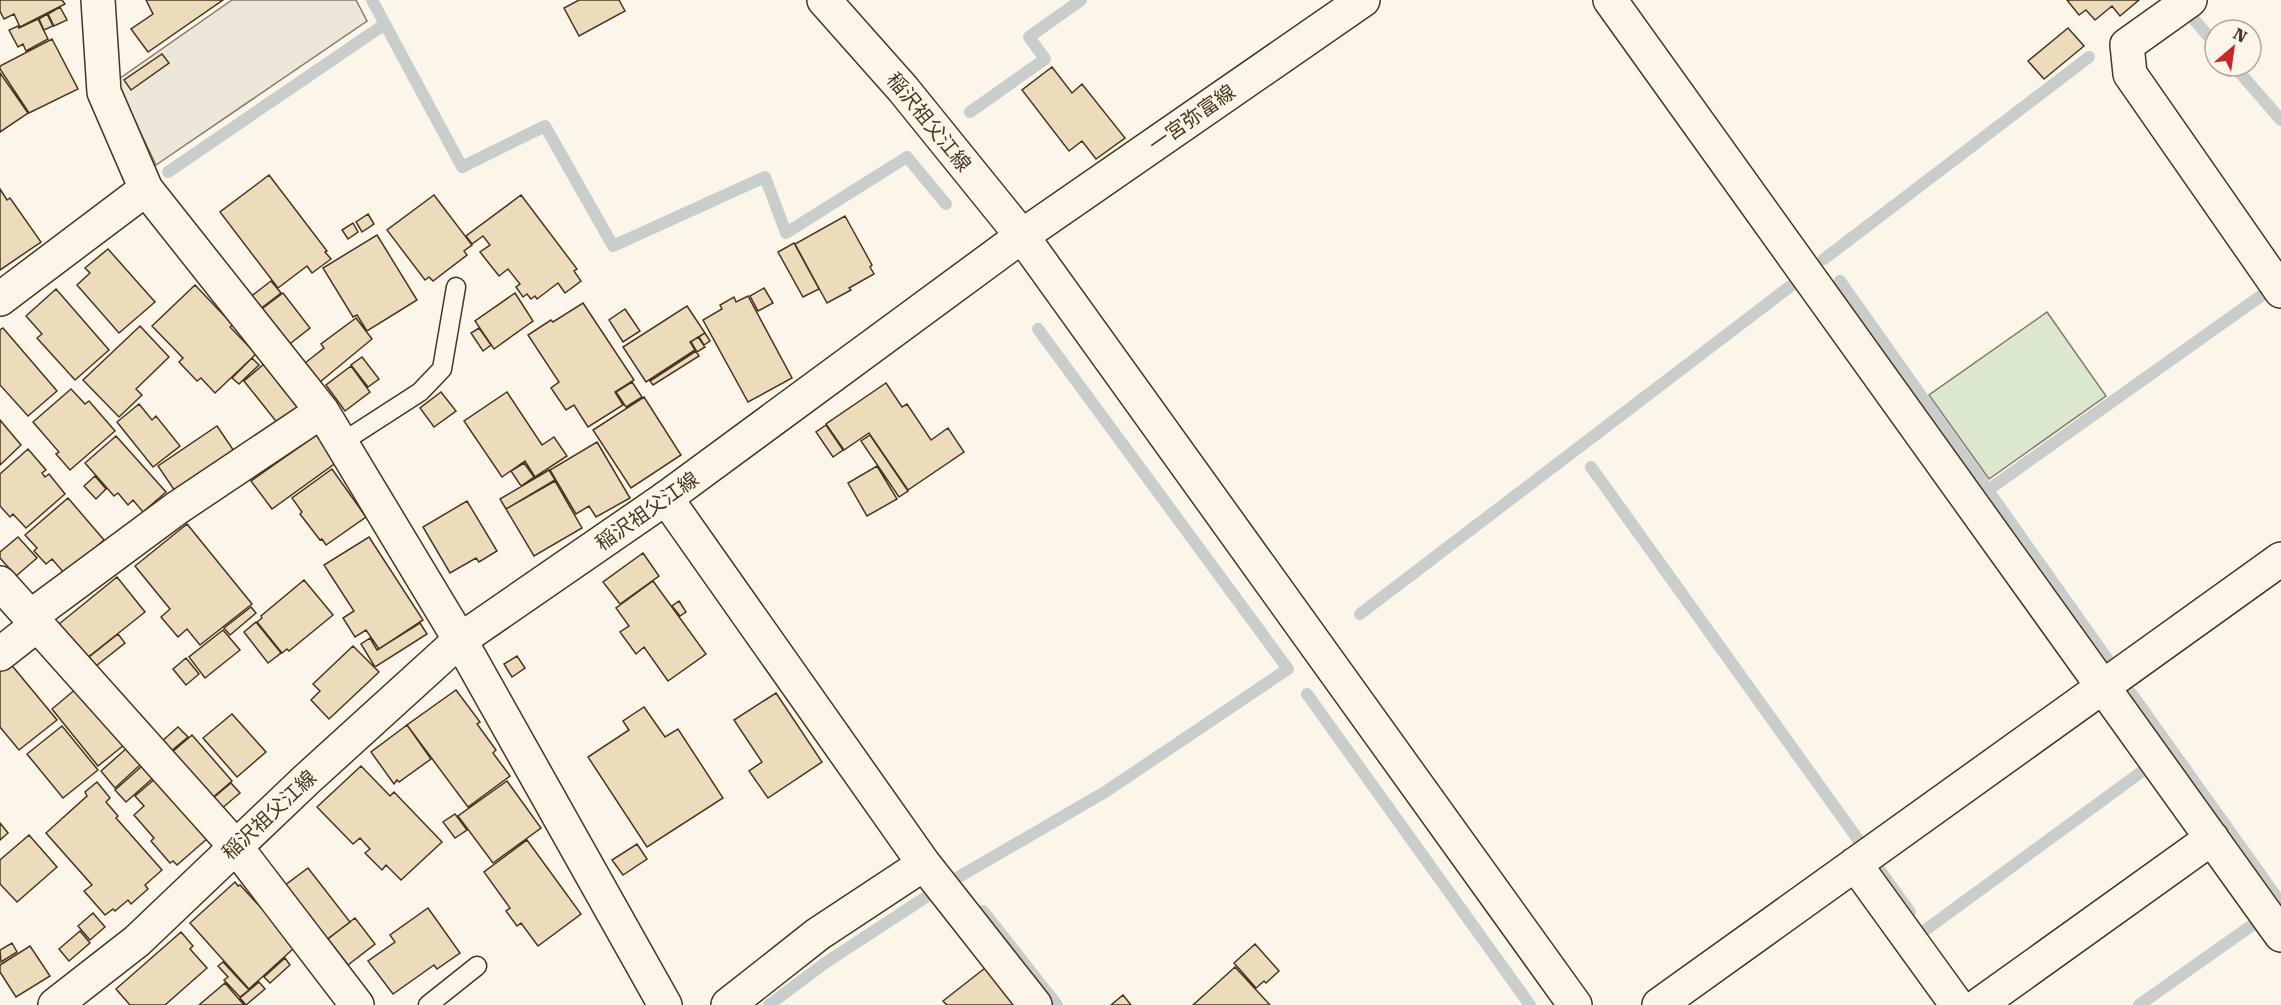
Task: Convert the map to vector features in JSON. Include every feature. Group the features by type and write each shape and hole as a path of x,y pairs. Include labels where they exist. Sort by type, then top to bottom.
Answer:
{"street":[{"path":"98,0 104,92 146,189 322,411 460,640 665,1005"},
{"name":"稲沢祖父江線","path":"55,1005 137,941 306,780 460,640 666,498 1022,236 903,89 825,0"},
{"name":"一宮弥富線","path":"1022,236 1363,0"},
{"path":"1610,0 2281,935"},
{"path":"2190,0 2127,45 2130,74 2281,291"},
{"path":"0,299 146,189"},
{"path":"1022,236 1575,1005"},
{"path":"0,654 34,621 177,508 322,411"},
{"path":"666,498 924,864 1035,1005"},
{"path":"1659,1005 2281,559"},
{"path":"0,583 236,847 357,1005"},
{"path":"1979,1005 2212,838"},
{"path":"728,1005 818,934 924,864"},
{"path":"1856,864 1957,1005"}],"lane":[{"path":"341,443 420,392 442,369 456,287"},
{"path":"428,1005 477,966"}],"green space":[{"path":"2047,312 2106,396 1989,479 1929,395"}],"shaded area":[{"path":"232,0 356,0 367,21 156,165 116,81"}],"building":[{"path":"0,0 62,0 65,4 20,27 14,14 4,19 0,11"},
{"path":"146,0 223,0 148,52 131,29 153,14"},
{"path":"579,0 619,0 625,11 579,36 564,8"},
{"path":"2067,0 2139,0 2120,16 2112,6 2095,20 2086,10 2079,15"},
{"path":"60,7 67,20 54,26 48,14"},
{"path":"47,14 53,26 44,30 39,19"},
{"path":"38,19 48,39 26,51 23,44 18,47 9,30"},
{"path":"2068,28 2084,46 2044,79 2028,61"},
{"path":"52,39 78,89 29,113 0,66"},
{"path":"162,54 169,63 131,90 124,80"},
{"path":"1052,67 1072,93 1082,84 1125,138 1096,159 1082,141 1069,151 1022,90"},
{"path":"0,73 28,113 0,132"},
{"path":"269,175 331,259 312,273 307,266 278,288 220,212"},
{"path":"0,189 7,200 10,198 41,242 0,270"},
{"path":"434,195 472,245 464,251 467,255 433,281 429,277 425,280 387,230"},
{"path":"521,195 577,269 574,271 581,281 565,293 558,283 537,299 535,296 531,299 527,294 523,297 516,287 520,284 508,269 499,276 480,252 490,245 483,236 472,244 466,236"},
{"path":"368,214 374,224 362,232 356,222"},
{"path":"845,216 872,265 870,267 874,274 827,303 795,244"},
{"path":"353,223 358,232 348,239 342,230"},
{"path":"377,235 417,300 367,331 357,315 353,317 323,268"},
{"path":"794,243 819,289 803,297 778,252"},
{"path":"108,249 155,302 119,333 77,285 90,273 85,268"},
{"path":"271,281 281,293 255,313 245,301"},
{"path":"195,285 233,325 230,327 256,354 215,393 201,378 197,381 179,362 183,358 152,326"},
{"path":"764,288 773,303 758,311 750,296"},
{"path":"56,289 109,350 75,380 37,338 42,334 26,316"},
{"path":"283,293 310,328 282,350 255,314"},
{"path":"515,293 533,321 494,349 475,321"},
{"path":"748,296 792,378 748,402 703,320 722,309 720,305 734,297 736,302"},
{"path":"583,303 634,380 615,392 623,405 588,427 574,405 566,410 551,388 559,382 528,335"},
{"path":"687,306 705,333 690,342 695,350 646,382 623,347"},
{"path":"625,309 640,331 623,342 609,320"},
{"path":"356,318 372,339 320,382 305,363 324,348 321,344"},
{"path":"140,326 169,357 136,389 142,395 119,417 83,380"},
{"path":"3,328 57,391 28,416 0,385 0,330"},
{"path":"479,328 491,345 483,351 471,333"},
{"path":"705,333 710,341 704,345 699,337"},
{"path":"698,337 705,347 697,352 691,342"},
{"path":"696,351 699,356 653,385 650,381"},
{"path":"362,357 379,379 368,387 351,365"},
{"path":"252,358 259,365 239,384 232,378"},
{"path":"265,363 300,408 279,425 244,381"},
{"path":"351,366 370,392 345,411 326,385"},
{"path":"632,382 642,397 626,407 616,392"},
{"path":"886,383 902,407 907,404 931,440 948,428 964,452 908,490 869,433 844,450 826,424"},
{"path":"71,389 85,404 89,401 115,431 70,470 56,454 59,452 33,422"},
{"path":"441,392 456,411 434,427 420,408"},
{"path":"507,392 542,445 554,437 567,456 535,477 525,461 502,477 464,421"},
{"path":"644,397 681,455 631,488 593,430"},
{"path":"139,404 152,420 156,416 180,446 153,467 117,422"},
{"path":"0,420 21,445 0,465"},
{"path":"826,425 843,450 833,457 816,432"},
{"path":"217,426 236,454 177,494 158,466"},
{"path":"318,434 337,462 272,509 251,481"},
{"path":"870,435 908,491 899,497 861,441"},
{"path":"116,436 166,492 143,512 133,500 128,505 118,493 114,496 85,463"},
{"path":"597,442 630,498 596,517 589,506 576,514 550,470"},
{"path":"28,449 46,470 42,473 45,477 49,474 65,494 26,528 13,514 10,517 0,506 0,474"},
{"path":"524,463 534,477 521,486 511,471"},
{"path":"877,466 897,499 867,516 848,483"},
{"path":"332,469 366,517 326,545 300,514 302,512 292,498"},
{"path":"549,470 555,480 506,509 500,499"},
{"path":"95,476 106,489 96,499 84,486"},
{"path":"555,481 582,528 534,556 506,509"},
{"path":"68,498 104,540 65,574 52,559 46,564 34,551 37,548 25,535"},
{"path":"467,501 497,551 479,562 476,558 450,573 423,527"},
{"path":"187,524 252,604 200,645 187,629 178,637 161,617 170,609 135,566"},
{"path":"18,537 37,558 16,576 0,558 0,552"},
{"path":"369,537 423,620 379,649 366,630 355,637 343,618 354,611 324,565"},
{"path":"643,553 659,576 620,604 603,582"},
{"path":"117,577 145,612 87,658 59,624"},
{"path":"304,580 333,615 289,651 287,649 282,653 257,622 262,618 261,616"},
{"path":"653,581 706,654 668,681 644,647 636,654 620,632 629,626 616,608"},
{"path":"679,601 686,612 680,616 672,606"},
{"path":"251,607 256,613 230,635 224,628"},
{"path":"256,622 281,653 268,663 244,632"},
{"path":"420,623 427,634 375,667 361,644 370,638 377,650"},
{"path":"223,630 240,650 205,678 189,657"},
{"path":"118,634 125,643 96,666 89,657"},
{"path":"353,646 379,672 329,719 311,700 320,691 313,684"},
{"path":"517,656 525,668 512,677 504,664"},
{"path":"186,658 199,674 186,685 173,669"},
{"path":"9,662 57,720 19,750 0,727 0,670"},
{"path":"77,688 124,745 98,766 52,709"},
{"path":"456,690 480,722 477,724 496,750 493,753 510,776 468,807 407,725"},
{"path":"776,693 822,762 768,798 749,771 762,762 734,720"},
{"path":"644,707 665,737 678,729 723,798 647,847 588,757 629,730 623,721"},
{"path":"232,714 266,752 237,777 203,738"},
{"path":"407,725 431,759 394,784 371,752"},
{"path":"62,726 98,770 63,798 27,754"},
{"path":"178,727 188,737 170,752 161,742"},
{"path":"192,735 232,781 211,799 171,753"},
{"path":"127,748 141,764 115,788 101,771"},
{"path":"142,766 153,778 126,802 115,790"},
{"path":"361,766 390,796 394,792 442,842 401,880 386,865 382,870 365,853 370,849 360,838 353,844 317,807"},
{"path":"156,778 208,838 177,865 173,861 170,863 151,841 154,838 134,815 144,806 135,796"},
{"path":"507,781 541,828 493,863 458,816"},
{"path":"97,782 110,798 106,802 118,816 116,818 162,870 145,885 148,889 131,904 128,900 115,911 113,909 105,915 84,891 92,885 46,833 87,796 85,792"},
{"path":"231,783 240,793 221,809 212,799"},
{"path":"455,814 467,830 455,838 443,822"},
{"path":"0,823 8,833 0,840"},
{"path":"29,835 57,867 17,902 0,884 0,860"},
{"path":"527,840 581,914 538,946 521,923 517,926 506,911 510,908 484,872"},
{"path":"637,844 647,859 623,875 612,860"},
{"path":"308,868 350,922 326,940 284,886"},
{"path":"235,882 277,925 275,926 294,948 249,989 190,923"},
{"path":"428,908 460,953 437,969 434,965 393,994 368,961 395,942 390,935"},
{"path":"93,913 105,927 90,940 78,926"},
{"path":"355,918 375,944 348,965 328,939"},
{"path":"80,931 90,943 69,961 59,949"},
{"path":"181,932 193,946 190,949 207,968 165,1005 130,1005 116,989"},
{"path":"12,943 17,952 1,962 0,950"},
{"path":"1255,944 1279,971 1266,983 1264,981 1256,988 1234,963"},
{"path":"30,946 50,976 16,997 0,972 0,965"},
{"path":"285,958 290,965 270,983 264,977"},
{"path":"223,962 249,990 240,997 224,980 228,977 218,966"},
{"path":"989,965 1021,1005 947,1005 943,1001"},
{"path":"1235,967 1270,1005 1193,1005"},
{"path":"259,982 265,989 246,1005 240,998"},
{"path":"225,983 244,1005 199,1005"},
{"path":"1123,995 1131,1005 1111,1005"}],"waterway":[{"path":"372,0 462,167 545,126 613,246 765,177 786,233 907,157 946,204"},
{"path":"970,112 1045,59 1029,37 1081,0"},
{"path":"2191,16 2203,30"},
{"path":"168,172 385,24"},
{"path":"1824,259 2089,57"},
{"path":"2244,78 2281,120"},
{"path":"1840,281 2108,660"},
{"path":"1360,614 1792,285"},
{"path":"1988,490 2265,293"},
{"path":"957,878 1105,792 1288,669 1038,329"},
{"path":"1591,467 1862,845"},
{"path":"2131,693 2281,903"},
{"path":"1307,694 1530,1005"},
{"path":"1924,931 2148,767"},
{"path":"1876,865 1910,912"},
{"path":"769,1005 825,963 926,897"},
{"path":"983,911 1057,1005"},
{"path":"2139,1005 2258,921"}]}
